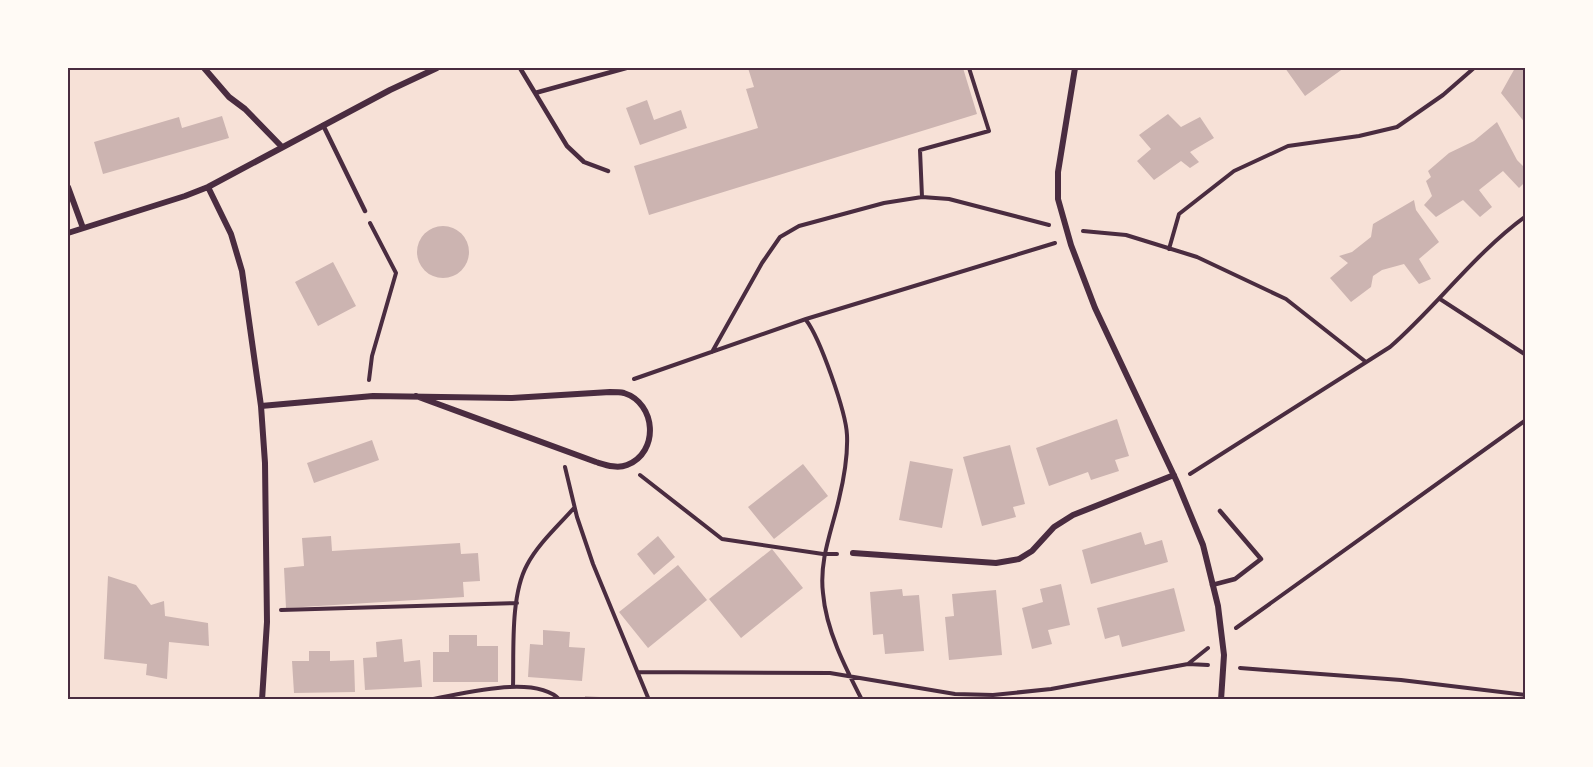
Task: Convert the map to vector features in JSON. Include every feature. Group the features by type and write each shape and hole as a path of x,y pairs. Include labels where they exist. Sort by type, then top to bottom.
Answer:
{"street":[{"path":"204,68 229,97 245,109 282,147"},
{"path":"68,233 185,196 208,186 437,68"},
{"path":"1075,68 1058,172 1058,199 1095,308 1176,478 1203,545 1218,606 1222,638 1221,699"},
{"path":"208,186 231,234 242,271 261,406 266,463 267,611 262,699"},
{"path":"68,187 83,228"},
{"path":"261,406 366,396 416,396 512,398 624,393 639,401 647,412 651,423 650,439 636,459 627,465 614,466 596,462 416,396"},
{"path":"853,553 996,563 1019,559 1032,551 1054,526 1073,515 1176,478"}],"lane":[{"path":"520,68 567,146 584,162 608,171"},
{"path":"535,93 626,68"},
{"path":"323,125 365,211"},
{"path":"1212,585 1235,579 1261,559 1220,511"}],"path":[{"path":"922,197 920,150 989,131 969,68"},
{"path":"1169,249 1179,214 1234,171 1288,146 1359,136 1397,127 1443,96 1474,68"},
{"path":"712,352 762,263 780,237 799,226 884,203 922,197 949,199 1067,230 1126,236 1197,257 1286,299 1366,362"},
{"path":"365,211 396,273 372,356 366,396"},
{"path":"1176,478 1390,347 1414,326 1501,234 1526,216"},
{"path":"628,382 806,319 1070,238"},
{"path":"1440,299 1526,355"},
{"path":"806,319 814,330 847,433 847,459 839,500 823,555 822,591 827,621 849,675 862,699"},
{"path":"1222,638 1526,420"},
{"path":"561,449 574,507 593,564 649,699"},
{"path":"627,465 722,540 823,555 853,553"},
{"path":"513,687 518,587 527,564 574,507"},
{"path":"267,611 517,603"},
{"path":"638,672 830,673 955,694 1001,694 1051,689 1188,664 1401,680 1526,695"},
{"path":"427,699 513,687 547,690 560,699"},
{"path":"997,699 1001,694"}],"building":[{"path":"748,68 963,68 977,114 649,215 634,166 758,128 746,89 754,87"},
{"path":"1285,68 1344,68 1305,96"},
{"path":"1515,68 1522,68 1526,71 1526,124 1501,93"},
{"path":"647,100 654,120 681,110 687,128 640,145 626,108"},
{"path":"1168,114 1181,127 1200,117 1214,138 1190,152 1199,162 1190,168 1181,161 1154,180 1137,161 1151,149 1139,135"},
{"path":"222,116 229,138 103,174 94,142 179,117 182,128"},
{"path":"1497,122 1517,160 1526,169 1526,181 1519,188 1503,171 1479,190 1492,207 1480,217 1463,200 1436,217 1424,205 1432,196 1426,181 1431,177 1428,171 1449,153 1474,141"},
{"path":"1414,200 1416,210 1439,242 1419,259 1431,279 1419,284 1404,264 1382,270 1373,276 1371,287 1351,302 1330,278 1348,263 1339,256 1352,252 1371,237 1373,224"},
{"path":"443,226 453,228 461,234 467,242 469,252 467,262 461,270 453,276 443,278 433,276 425,270 419,262 417,252 419,242 425,234 433,228"},
{"path":"333,262 356,306 318,326 295,282"},
{"path":"1117,419 1129,456 1115,460 1119,471 1091,480 1088,472 1049,486 1036,448"},
{"path":"372,440 379,460 314,483 307,463"},
{"path":"1010,445 1025,504 1013,507 1016,517 982,526 963,457"},
{"path":"910,461 953,469 942,528 899,520"},
{"path":"803,464 828,496 774,539 748,507"},
{"path":"1141,532 1145,545 1162,540 1168,562 1091,584 1082,550"},
{"path":"331,536 332,551 460,543 461,554 478,553 480,581 463,582 464,597 286,608 284,568 304,566 302,538"},
{"path":"658,536 675,557 654,575 637,554"},
{"path":"772,549 803,588 741,638 709,599"},
{"path":"678,565 707,600 648,648 619,612"},
{"path":"108,576 136,585 151,605 164,601 165,616 208,623 209,646 169,642 167,679 146,675 147,664 104,659"},
{"path":"1061,584 1070,625 1048,630 1052,644 1032,649 1022,608 1043,602 1040,589"},
{"path":"1174,588 1185,631 1122,647 1119,635 1105,639 1097,608"},
{"path":"902,589 903,596 919,595 924,651 885,654 883,634 873,635 870,592"},
{"path":"996,590 1002,655 949,660 945,617 954,616 952,594"},
{"path":"543,630 570,632 569,647 585,648 582,681 528,677 530,644 543,645"},
{"path":"449,635 477,635 477,646 498,646 498,682 433,682 433,652 449,652"},
{"path":"402,639 404,662 420,660 422,687 365,690 363,658 377,657 376,642"},
{"path":"309,651 330,651 330,661 354,660 355,692 294,693 292,661 309,661"},
{"path":"585,696 615,698 615,700 585,700"}]}
